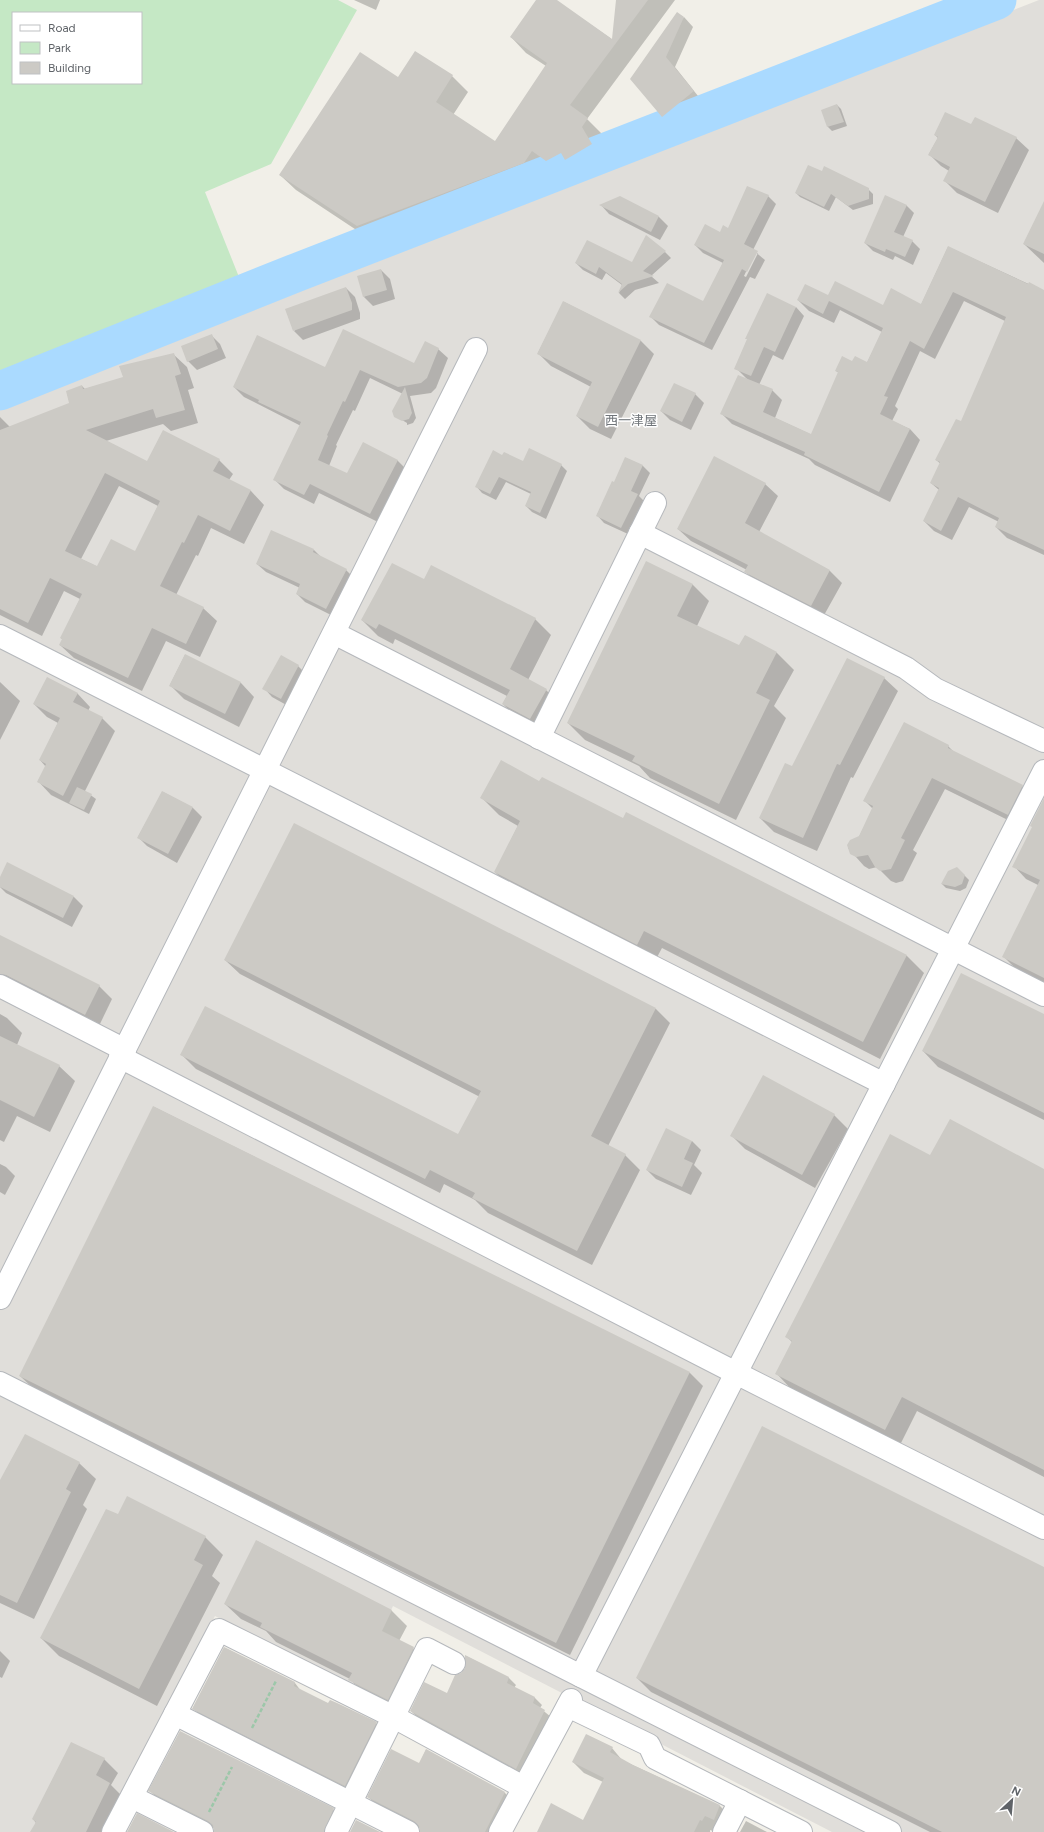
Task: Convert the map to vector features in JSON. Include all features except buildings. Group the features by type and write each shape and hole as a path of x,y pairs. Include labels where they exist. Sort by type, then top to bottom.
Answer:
{"street":[{"path":"0,1298 476,349"},
{"path":"539,738 655,503"},
{"path":"640,533 906,668 935,689 1044,741"},
{"path":"334,633 1044,995"},
{"path":"0,636 884,1084"},
{"path":"581,1676 1044,771"},
{"path":"0,986 123,1054 736,1373 1044,1528"},
{"path":"0,1383 890,1832"},
{"path":"113,1832 220,1630 394,1717 523,1787"},
{"path":"336,1832 427,1649 454,1663"},
{"path":"500,1832 569,1703 649,1745 655,1758 801,1832"},
{"path":"175,1714 408,1832"},
{"path":"132,1797 202,1832"},
{"path":"724,1832 740,1801"}],"shaded area":[{"path":"1039,0 1044,0 1044,1832 832,1832 393,1606 354,1686 215,1616 102,1832 0,1832 0,407"}],"green space":[{"path":"0,0 338,0 357,10 271,164 205,192 243,287 0,378"}],"waterway":[{"path":"0,391 298,272 997,0"}],"district":[{"name":"西一津屋","path":"631,420"}]}
